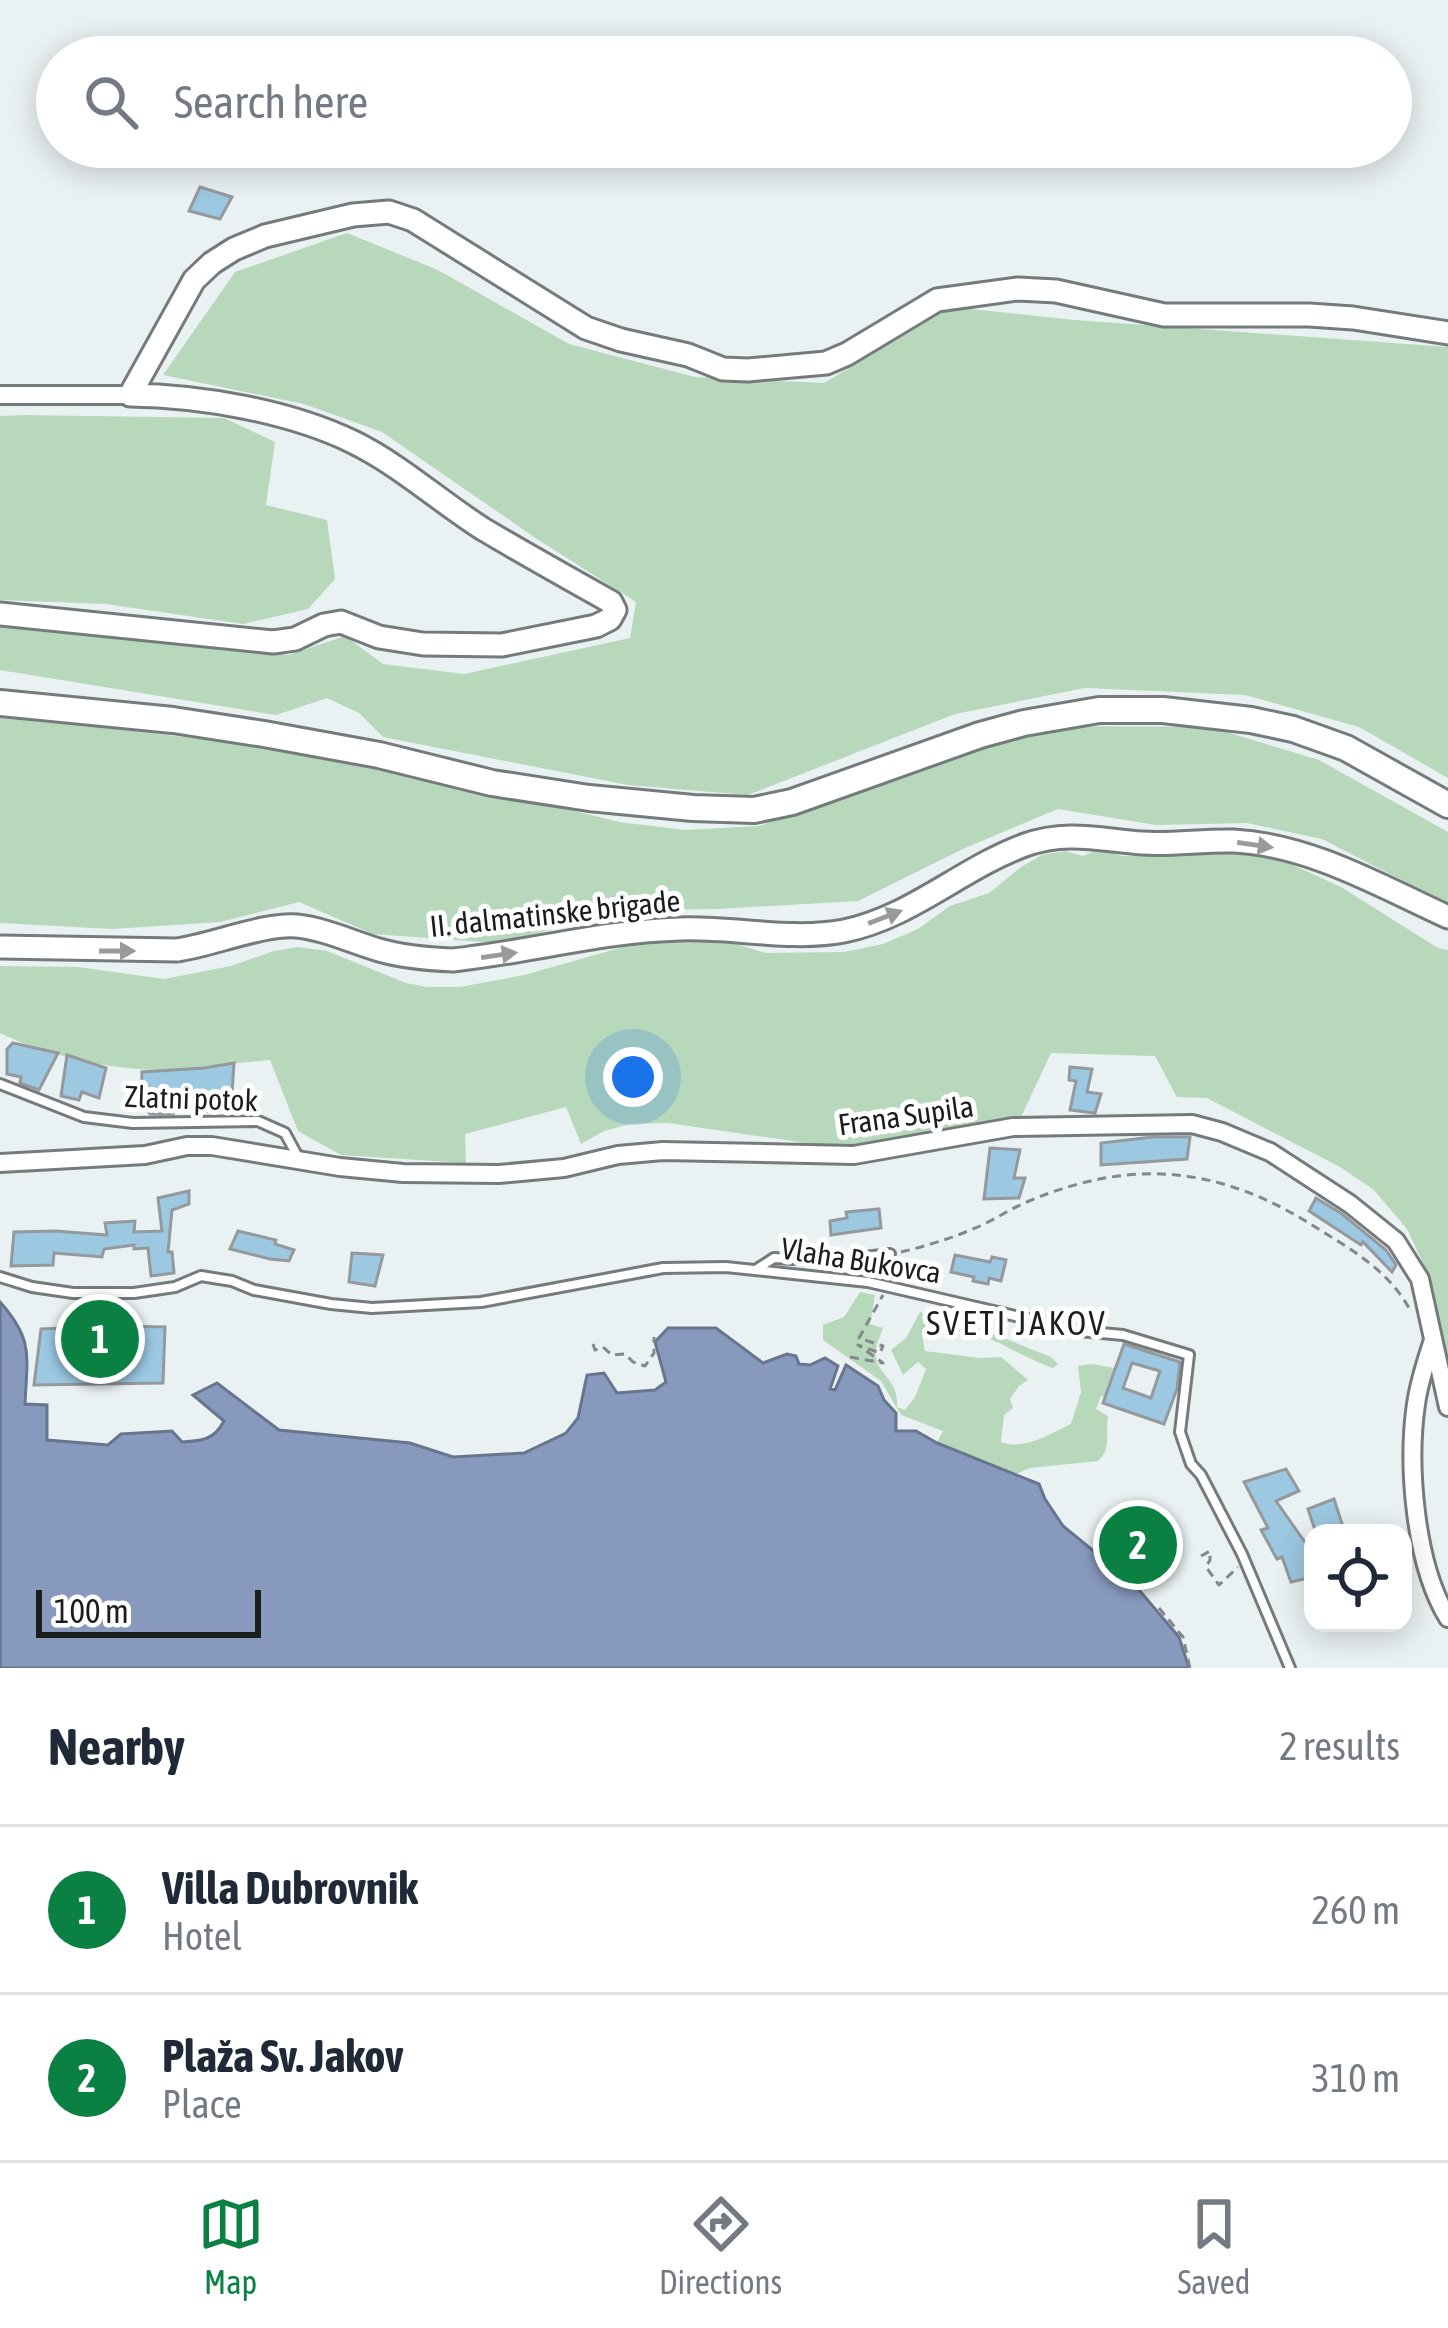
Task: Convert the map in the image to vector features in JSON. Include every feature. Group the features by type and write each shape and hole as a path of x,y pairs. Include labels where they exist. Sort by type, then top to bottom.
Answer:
{"main road":[{"path":"2,698 265,734 492,783 589,798 754,810 792,802 1024,723 1099,710 1163,710 1293,729 1346,748 1448,805"}],"street":[{"path":"130,395 194,280 212,263 266,236 353,214 389,212 413,220 586,328 724,369 826,363 937,300 1018,289 1056,290 1164,315 1309,315 1448,333"},
{"path":"0,395 173,396 283,417 374,453 482,528 611,602 615,610 610,619 596,626 502,645 423,644 379,637 341,622 273,642 0,614"},
{"name":"II. dalmatinske brigade","path":"0,947 177,950 296,926 384,952 454,960 675,928 842,931 920,902 1003,854 1054,836 1275,847 1312,856 1448,917"},
{"name":"Frana Supila","path":"0,1163 145,1155 212,1146 340,1167 499,1174 663,1151 854,1155 1013,1127 1192,1124 1270,1152 1350,1204 1396,1241 1420,1279 1448,1407"},
{"path":"1432,1331 1412,1443 1423,1558 1448,1618"}],"lane":[{"name":"Zlatni potok","path":"0,1084 84,1117 133,1123 258,1121 285,1133 298,1158"},
{"name":"Vlaha Bukovca","path":"756,1269 774,1258 832,1261 890,1254"},
{"name":"Vlaha Bukovca","path":"0,1277 73,1293 134,1293 176,1287 201,1276 331,1304 373,1307 482,1303 663,1268 756,1269 868,1282 1080,1331 1123,1335 1189,1355 1180,1432 1191,1464 1245,1562 1290,1668"}],"path":[{"name":"Vlaha Bukovca","path":"890,1254 966,1232 1032,1199 1108,1178 1137,1173 1214,1179 1292,1213 1376,1266 1432,1331"},
{"path":"850,1357 883,1363 858,1345 880,1354 884,1346 860,1338 885,1291"},
{"path":"592,1344 595,1350 603,1347 612,1355 626,1354 645,1366 654,1353 654,1337"},
{"path":"1201,1556 1210,1551 1206,1567 1219,1585 1245,1562"},
{"path":"1159,1608 1183,1637 1190,1668"}],"green space":[{"path":"347,233 438,270 569,344 695,377 824,383 952,307 1448,347 1448,778 1359,727 1245,695 1085,688 955,714 748,795 628,785 383,737 359,713 327,698 276,715 0,670 0,624 289,655 345,636 383,664 464,674 630,638 636,602 382,432 304,404 163,375 235,272"},
{"path":"0,416 224,418 275,442 266,505 327,520 335,579 308,609 243,624 106,604 0,600"},
{"path":"0,715 226,742 419,773 619,822 685,830 759,826 969,750 1051,726 1210,727 1319,760 1448,832 1448,904 1322,839 1247,823 1156,825 1058,809 858,901 627,910 497,943 373,934 299,902 220,922 112,929 0,923"},
{"path":"1099,849 1122,856 1244,851 1271,855 1341,887 1448,950 1448,1360 1429,1276 1407,1229 1374,1190 1340,1167 1207,1098 1177,1097 1155,1056 1051,1053 1021,1117 878,1148 813,1144 668,1123 630,1124 581,1144 566,1107 465,1134 466,1163 341,1155 298,1131 270,1060 138,1069 56,1054 0,1033 0,966 78,967 164,979 298,947 327,951 406,983 460,987 524,975 673,933 720,939 766,953 844,952 883,944 918,929 950,906 989,893 1042,855 1065,851 1083,856"},
{"path":"860,1292 875,1295 870,1324 883,1328 876,1357 894,1388 897,1407 905,1410 926,1369 918,1362 903,1375 891,1350 906,1338 920,1312 981,1329 1058,1364 1053,1368 980,1336 927,1328 922,1335 925,1351 1001,1357 1028,1380 1010,1399 1013,1408 1004,1415 1001,1442 1027,1443 1071,1424 1081,1392 1078,1366 1115,1368 1096,1409 1108,1416 1102,1456 1098,1461 1030,1468 1016,1474 937,1442 943,1431 901,1415 881,1381 823,1340 823,1325 844,1317"}],"water":[{"path":"0,1302 23,1338 25,1404 47,1405 47,1440 108,1445 121,1434 172,1431 182,1442 212,1436 224,1421 193,1395 217,1383 279,1430 410,1443 453,1457 524,1453 566,1433 578,1418 587,1375 604,1373 617,1393 655,1390 666,1382 655,1342 668,1328 716,1328 763,1363 787,1354 796,1356 799,1364 825,1358 838,1366 830,1389 835,1390 846,1365 878,1386 896,1413 896,1431 916,1431 1039,1484 1063,1526 1134,1584 1179,1637 1189,1668 0,1668"}],"building":[{"path":"200,187 232,197 220,219 189,211"},
{"path":"13,1043 58,1053 39,1090 7,1074 7,1049"},
{"path":"67,1055 106,1068 99,1098 82,1092 79,1100 61,1096"},
{"path":"234,1063 231,1108 202,1112 201,1102 171,1103 173,1114 150,1114 141,1099 142,1072"},
{"path":"1070,1067 1092,1069 1087,1092 1101,1094 1095,1113 1070,1110 1076,1081 1069,1080"},
{"path":"1190,1137 1187,1159 1101,1165 1101,1143"},
{"path":"990,1148 1020,1150 1014,1178 1025,1178 1019,1198 984,1199"},
{"path":"189,1191 189,1204 172,1210 168,1252 172,1252 174,1273 151,1276 148,1248 134,1249 134,1245 104,1249 102,1257 54,1253 53,1265 11,1266 14,1232 107,1235 105,1223 135,1221 134,1232 162,1231 158,1198"},
{"path":"1316,1198 1386,1250 1396,1265 1392,1272 1363,1242 1309,1211"},
{"path":"879,1209 881,1228 831,1235 830,1221 847,1218 846,1212"},
{"path":"238,1231 276,1240 275,1244 294,1250 289,1261 230,1249"},
{"path":"352,1253 383,1255 375,1286 349,1282"},
{"path":"955,1255 1006,1260 1001,1281 989,1278 988,1284 951,1272"},
{"path":"165,1327 163,1383 34,1385 41,1329"},
{"path":"1124,1344 1180,1362 1177,1389 1164,1424 1103,1403","holes":["1132,1363 1160,1371 1151,1398 1123,1388"]},
{"path":"1286,1469 1299,1491 1276,1501 1304,1541 1304,1579 1291,1582 1282,1557 1277,1559 1261,1530 1268,1528 1244,1482"},
{"path":"1334,1499 1342,1524 1313,1524 1308,1509"}],"place":[{"name":"Villa Dubrovnik","path":"100,1339"},
{"name":"Plaža Sv. Jakov","path":"1138,1545"}],"district":[{"name":"SVETI JAKOV","path":"1017,1323"}]}
